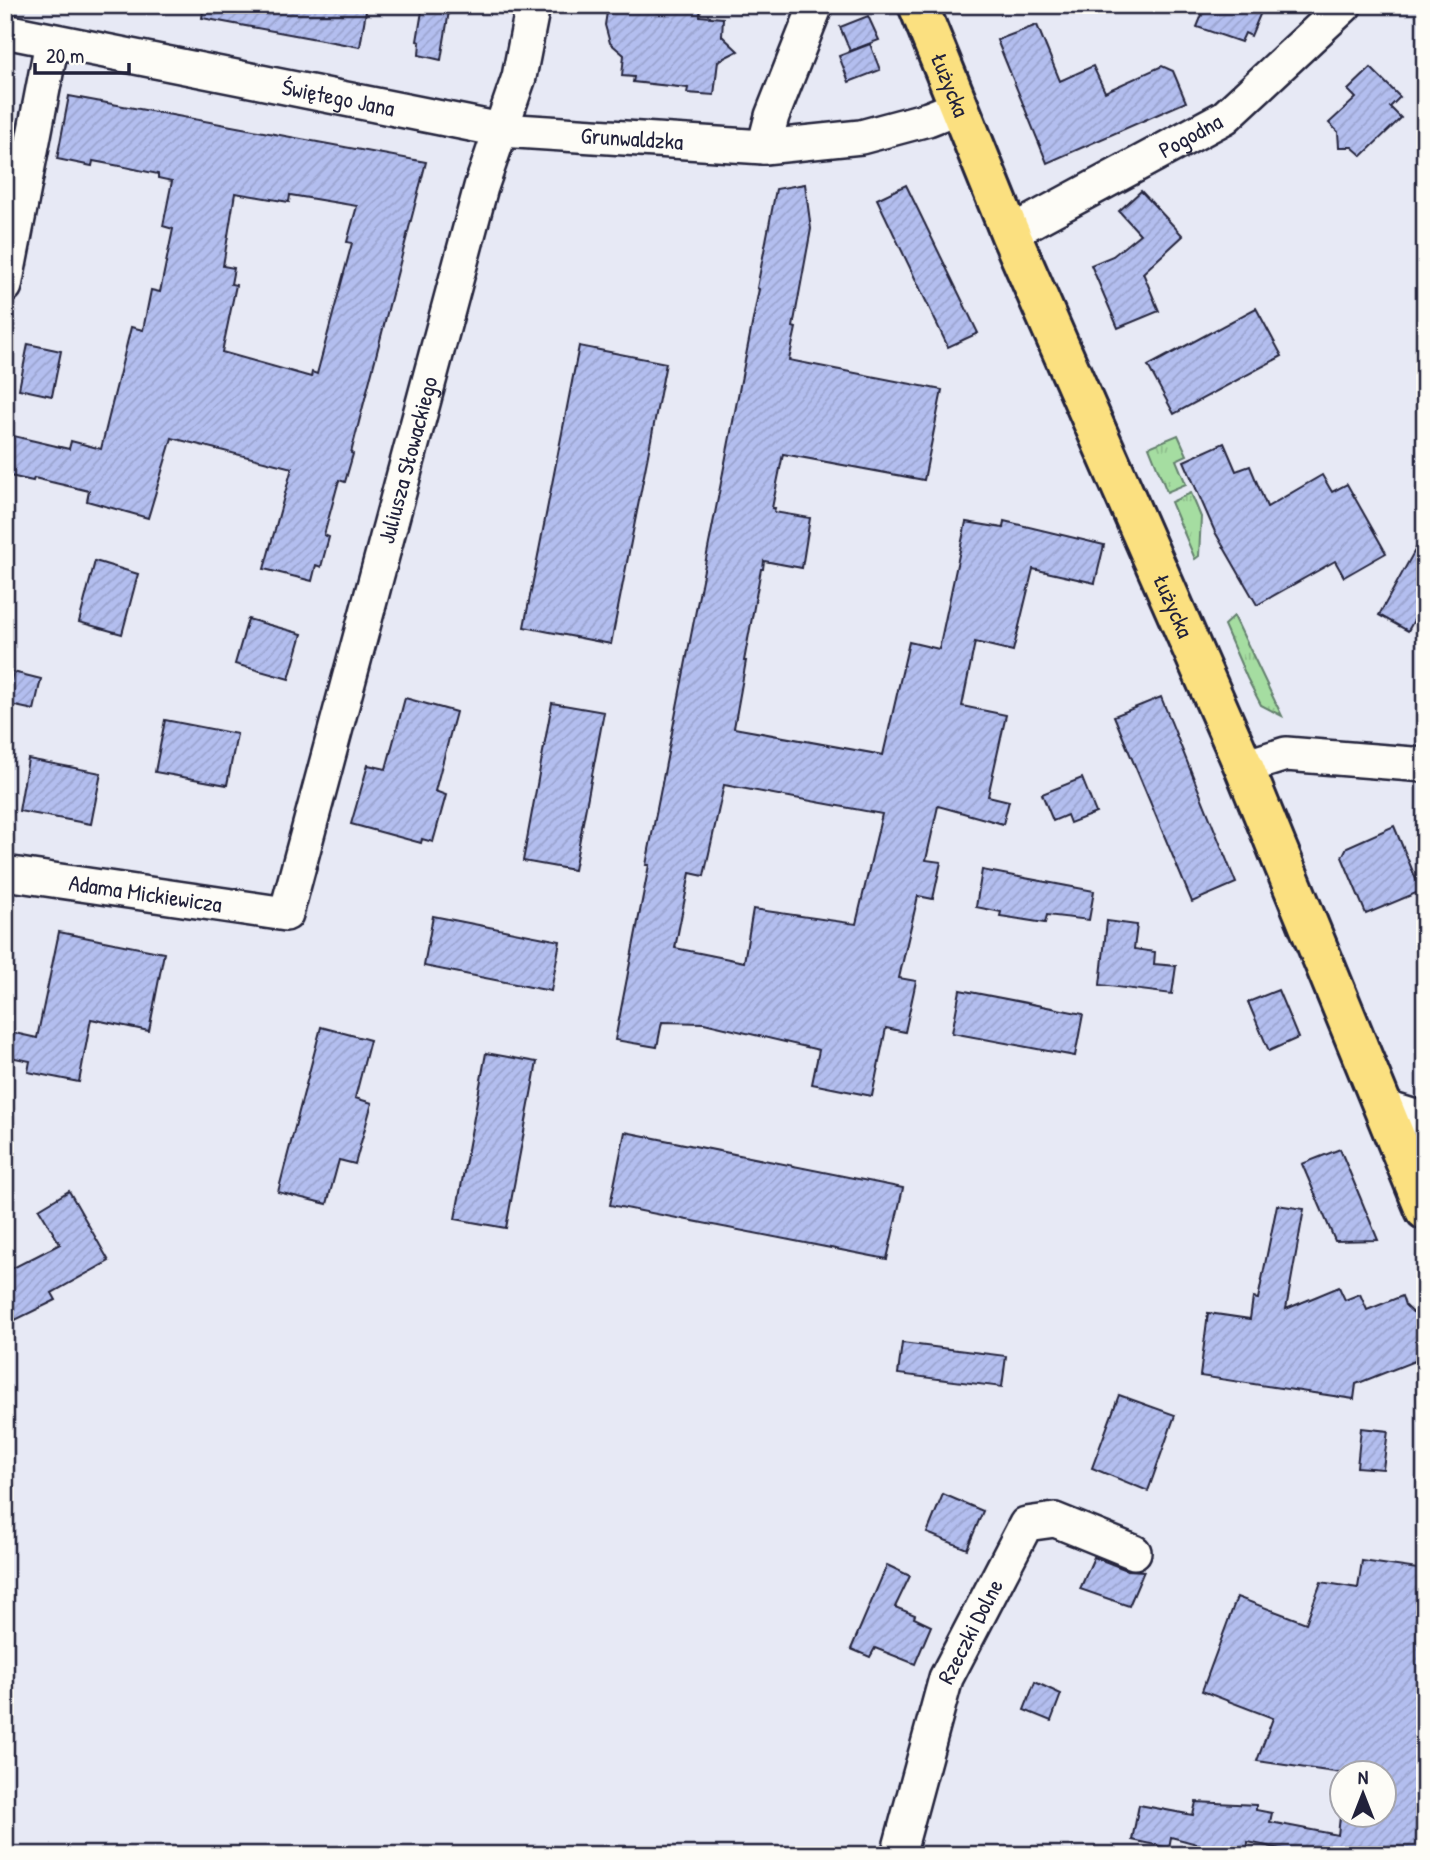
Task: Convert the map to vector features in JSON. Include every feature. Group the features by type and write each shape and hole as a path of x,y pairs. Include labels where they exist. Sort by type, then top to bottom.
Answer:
{"main road":[{"name":"Łużycka","path":"918,5 1010,233 1244,767 1425,1210"}],"street":[{"name":"Juliusza Słowackiego","path":"286,914 481,187 519,77 533,5"},
{"path":"764,147 772,116 816,5"},
{"name":"Pogodna","path":"1010,233 1225,117 1345,5"},
{"name":"Świętego Jana","path":"5,31 500,130"},
{"path":"5,286 52,42"},
{"name":"Grunwaldzka","path":"500,130 764,147 861,137 928,119 961,106"},
{"path":"1244,767 1286,754 1425,765"},
{"name":"Adama Mickiewicza","path":"5,873 286,914"},
{"path":"1383,1107 1425,1120"},
{"name":"Rzeczki Dolne","path":"898,1855 946,1678 1026,1524 1055,1520 1134,1552"}],"green space":[{"path":"1178,435 1187,455 1176,460 1186,484 1167,492 1149,447"},
{"path":"1191,493 1201,517 1199,556 1195,559 1171,502"},
{"path":"1234,616 1282,716 1261,705 1247,678 1224,625"}],"building":[{"path":"204,5 367,5 360,47 202,18"},
{"path":"423,5 450,5 441,60 419,55 420,42 417,41"},
{"path":"701,5 700,16 723,18 722,36 738,51 718,61 714,95 687,93 688,88 633,82 634,77 622,76 624,55 610,43 605,25 608,6"},
{"path":"1206,5 1264,5 1251,36 1245,33 1241,42 1197,27"},
{"path":"868,16 879,40 850,51 840,27"},
{"path":"1037,25 1060,81 1093,66 1105,92 1162,66 1173,71 1186,102 1047,163 997,40"},
{"path":"870,44 880,70 849,82 839,56"},
{"path":"1371,68 1400,97 1390,107 1401,118 1362,156 1352,147 1339,147 1338,132 1329,123 1356,98 1348,90"},
{"path":"69,96 426,162 351,453 353,454 345,482 339,480 324,535 329,537 321,567 316,565 312,581 264,569 292,468 172,438 148,518 87,501 89,491 34,478 33,481 5,475 5,434 69,449 71,441 101,449 131,327 143,330 151,290 160,292 173,229 163,226 172,181 158,178 158,174 125,167 93,161 92,166 57,159","holes":["235,193 289,202 290,195 357,206 347,242 352,243 317,374 312,372 311,377 222,352 236,285 231,284 234,268 223,266"]},
{"path":"805,184 811,229 789,360 942,390 924,480 783,454 772,508 775,508 774,512 810,518 802,568 764,561 734,728 883,755 909,642 939,649 966,522 1003,528 1004,521 1104,545 1095,583 1033,569 1013,651 975,642 962,706 1006,715 988,796 1009,801 1003,824 938,806 926,860 941,862 933,899 918,896 899,978 916,981 905,1032 886,1028 872,1096 812,1084 819,1050 704,1023 662,1022 657,1047 615,1040 776,189","holes":["724,785 882,814 856,924 753,909 744,962 675,948 690,873 704,876"]},
{"path":"906,185 978,333 948,347 877,199"},
{"path":"1141,191 1183,236 1143,273 1159,311 1118,328 1091,265 1113,256 1140,234 1119,211"},
{"path":"1256,308 1282,356 1174,414 1148,366"},
{"path":"28,344 61,351 52,396 19,389"},
{"path":"579,346 666,363 611,644 524,627"},
{"path":"1224,443 1236,471 1250,466 1267,507 1322,475 1332,492 1347,484 1386,553 1344,577 1335,561 1257,605 1215,532 1184,461"},
{"path":"1425,532 1425,600 1408,631 1379,615"},
{"path":"95,561 138,574 122,634 79,622"},
{"path":"248,619 302,634 289,679 235,664"},
{"path":"13,672 41,679 34,710 6,704"},
{"path":"1161,697 1236,883 1192,902 1114,716"},
{"path":"405,698 456,712 435,791 446,795 433,842 422,839 421,843 351,824 368,765 386,769"},
{"path":"552,703 604,712 574,870 523,861"},
{"path":"165,720 237,734 227,785 155,772"},
{"path":"28,759 101,773 91,824 19,811"},
{"path":"1082,778 1096,813 1070,823 1067,815 1053,821 1042,794"},
{"path":"1394,826 1421,891 1366,914 1342,857 1347,847"},
{"path":"982,870 1094,891 1089,920 1047,915 1045,923 1000,916 1001,912 976,907"},
{"path":"433,916 560,941 551,991 424,966"},
{"path":"1107,921 1137,925 1134,949 1155,952 1154,964 1176,966 1172,994 1100,985"},
{"path":"59,932 164,953 149,1031 91,1019 79,1082 28,1072 30,1061 5,1056 10,1032 37,1038"},
{"path":"960,990 1083,1014 1075,1056 952,1033"},
{"path":"1278,990 1298,1038 1269,1051 1248,1002"},
{"path":"321,1027 370,1040 355,1098 372,1103 355,1164 339,1160 327,1204 278,1192"},
{"path":"486,1053 537,1062 506,1228 455,1219"},
{"path":"625,1132 903,1188 887,1259 610,1205"},
{"path":"1340,1149 1378,1240 1335,1241 1302,1164"},
{"path":"69,1191 109,1261 52,1293 56,1300 5,1325 5,1272 60,1244 39,1209"},
{"path":"1277,1205 1304,1209 1286,1309 1339,1287 1345,1300 1360,1294 1367,1310 1402,1296 1405,1305 1421,1320 1423,1333 1419,1339 1425,1357 1356,1384 1354,1399 1200,1376 1208,1313 1250,1319 1253,1298 1258,1299"},
{"path":"902,1343 1006,1356 1002,1387 898,1374"},
{"path":"1119,1395 1175,1415 1148,1491 1092,1468"},
{"path":"1361,1428 1388,1431 1383,1469 1357,1467"},
{"path":"943,1494 983,1511 967,1549 927,1533"},
{"path":"1094,1557 1127,1570 1144,1571 1129,1606 1080,1589"},
{"path":"1362,1561 1425,1570 1425,1855 1310,1855 1248,1842 1247,1855 1219,1855 1219,1850 1171,1837 1169,1848 1132,1840 1139,1805 1193,1815 1196,1802 1256,1805 1256,1810 1272,1813 1270,1822 1338,1835 1339,1828 1398,1828 1398,1758 1328,1758 1328,1771 1257,1761 1273,1718 1202,1691 1237,1597 1306,1623 1321,1582 1358,1588"},
{"path":"887,1565 910,1576 895,1607 915,1615 914,1618 931,1626 915,1664 875,1648 870,1657 851,1649"},
{"path":"1035,1682 1061,1694 1051,1721 1024,1710"}]}
